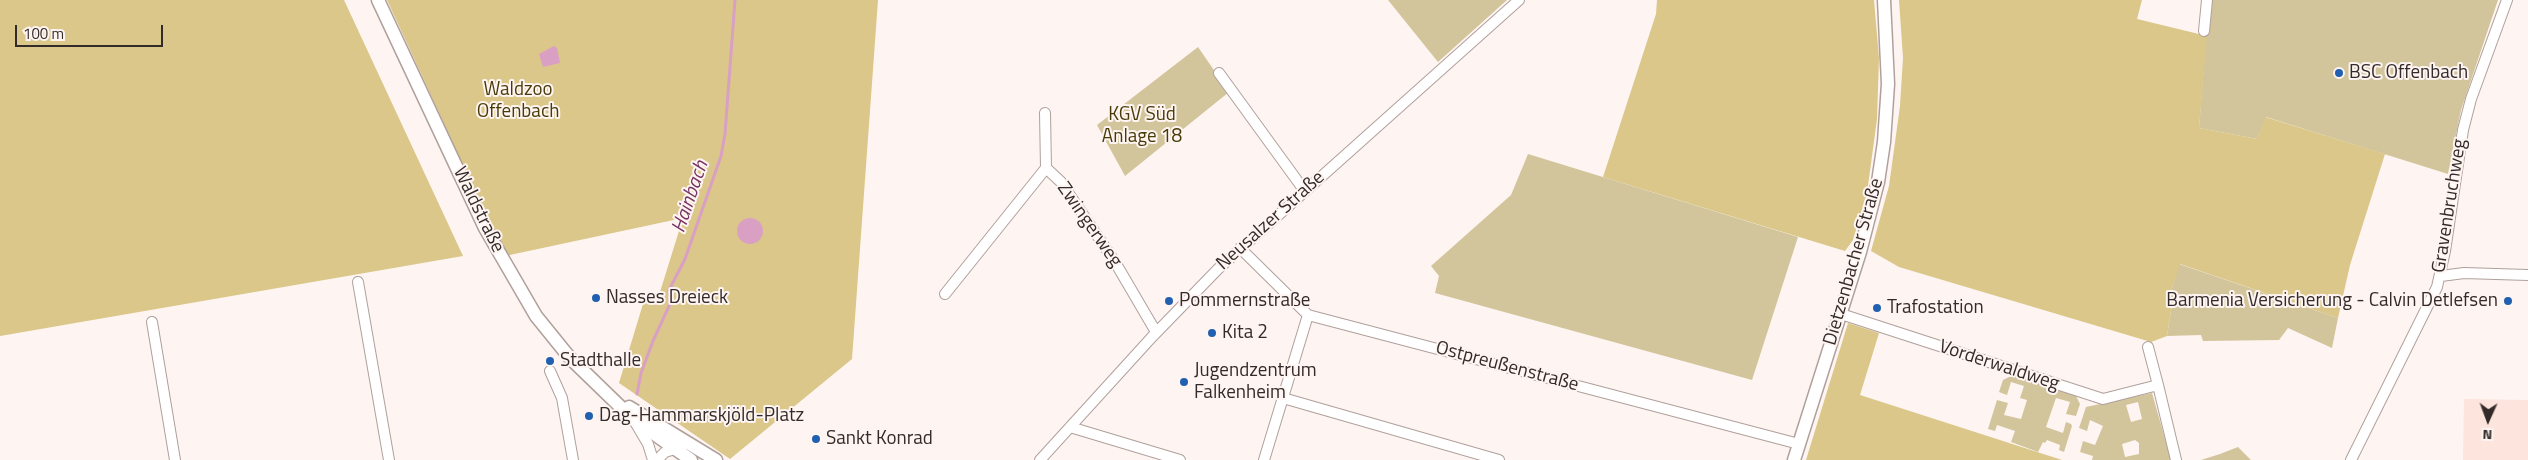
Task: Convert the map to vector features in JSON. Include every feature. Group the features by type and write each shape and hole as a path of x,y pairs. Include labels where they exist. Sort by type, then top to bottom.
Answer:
{"main road":[{"name":"Waldstraße","path":"378,0 485,228 517,287 536,316 570,358 672,454 693,454 716,460"},
{"name":"Dietzenbacher Straße","path":"1794,460 1866,232 1882,157 1888,84 1884,0"},
{"name":"Waldstraße","path":"612,397 673,434 693,454"}],"street":[{"name":"Neusalzer Straße","path":"1040,460 1156,332 1240,248 1519,0"},
{"path":"2204,32 2206,0"},
{"name":"Gravenbruchweg","path":"2351,460 2394,376 2440,276 2463,130 2471,99 2507,0"},
{"path":"1219,73 1304,190"},
{"name":"Zwingerweg","path":"1045,113 1046,168 1061,182 1115,262 1156,332"},
{"path":"945,294 1046,168"},
{"name":"Ostpreußenstraße","path":"1240,248 1308,315 1799,444"},
{"path":"2440,276 2464,273 2528,275"},
{"path":"358,282 389,460"},
{"name":"Vorderwaldweg","path":"1841,314 2103,399 2158,386"},
{"path":"1264,460 1308,315"},
{"path":"152,322 175,460"},
{"path":"2148,347 2176,460"},
{"path":"550,371 562,398 573,460"},
{"path":"1282,398 1499,460"},
{"path":"633,419 655,460 665,452 672,454 673,434"},
{"path":"1070,428 1180,460"}],"shaded area":[{"path":"554,46 557,48 560,63 543,67 539,54"},
{"path":"750,218 760,221 763,231 760,241 750,244 740,241 737,231 740,221"},
{"path":"2464,399 2528,400 2528,460 2463,460"}],"green space":[{"path":"0,0 344,0 463,256 0,336"},
{"name":"Waldzoo Offenbach","path":"387,0 878,0 852,359 730,459 619,383 643,304 660,292 683,218 505,256"},
{"path":"1388,0 1507,0 1438,62"},
{"path":"1657,0 1874,0 1879,58 1877,119 1867,193 1853,240 1845,251 1603,177 1656,14"},
{"path":"1899,0 2142,0 2137,19 2207,36 2199,128 2257,139 2265,117 2385,154 2350,265 2338,318 2180,264 2172,288 2172,304 2167,336 2151,342 1899,267 1871,251 1889,186 1900,106 1903,58"},
{"name":"BSC Offenbach","path":"2209,0 2498,0 2461,110 2448,174 2266,117 2257,139 2199,128"},
{"name":"KGV Süd Anlage 18","path":"1198,47 1229,92 1125,176 1097,125"},
{"path":"1528,154 1798,237 1752,380 1435,293 1439,276 1431,266 1511,195"},
{"path":"2179,264 2338,318 2332,348 2288,328 2279,340 2203,341 2201,335 2167,336 2172,304 2172,288"},
{"path":"1848,323 1879,333 1860,395 2062,460 1806,460"},
{"path":"2011,376 2075,394 2080,404 2076,416 2066,414 2070,402 2056,398 2046,427 2063,433 2066,422 2071,424 2064,452 2059,450 2060,445 2047,440 2045,443 2043,442 2038,452 2011,442 2015,431 1997,425 1995,431 1988,429 1997,400 2008,403 2004,415 2021,419 2027,400 2020,398 2024,386 2011,382 2007,395 1999,392 2003,380"},
{"path":"2152,393 2171,460 2092,460 2093,456 2080,452 2083,441 2095,445 2103,426 2090,420 2087,431 2079,428 2086,407","holes":["2138,402 2142,419 2131,422 2126,405","2135,440 2139,443 2139,454 2125,457 2122,444"]},
{"path":"2238,447 2251,460 2201,460 2220,454"}],"waterway":[{"name":"Hainbach","path":"637,394 641,373 670,304 669,290 685,259 721,156 725,134 735,0"}],"place":[{"name":"BSC Offenbach","path":"2339,73"},
{"name":"Nasses Dreieck","path":"596,298"},
{"name":"Pommernstraße","path":"1169,301"},
{"name":"Barmenia Versicherung - Calvin Detlefsen","path":"2508,301"},
{"name":"Trafostation","path":"1877,308"},
{"name":"Kita 2","path":"1212,333"},
{"name":"Stadthalle","path":"550,361"},
{"name":"Jugendzentrum Falkenheim","path":"1184,382"},
{"name":"Dag-Hammarskjöld-Platz","path":"589,416"},
{"name":"Sankt Konrad","path":"816,439"}]}
